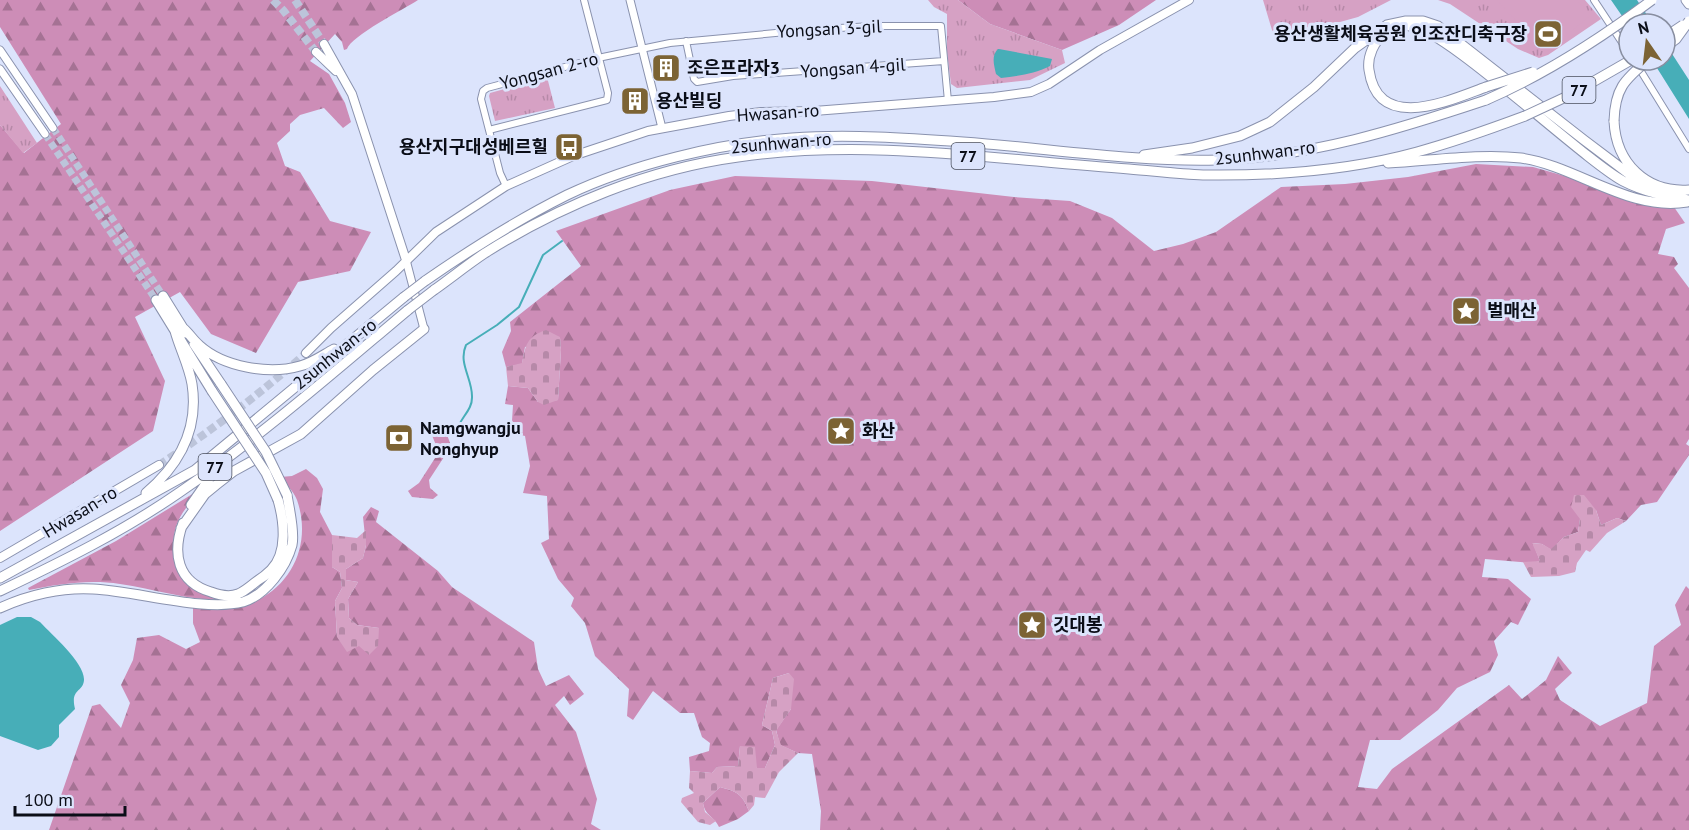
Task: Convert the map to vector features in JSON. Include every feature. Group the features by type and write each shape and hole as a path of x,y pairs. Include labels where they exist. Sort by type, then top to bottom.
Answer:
{"highway":[{"name":"2sunhwan-ro","path":"0,578 195,470 404,297 493,236 570,194 614,177 697,153 792,138 900,138 1173,160 1219,160 1289,154 1373,135 1486,100 1555,65 1606,34 1652,0"},
{"path":"1686,0 1689,4"},
{"path":"1131,157 1202,146 1240,136 1270,122 1314,87 1355,48 1387,26 1406,21 1423,21 1438,26 1629,174 1650,184 1685,190"},
{"path":"1677,38 1689,21"},
{"path":"1555,65 1486,87 1435,105 1417,108 1390,105 1377,92 1369,71 1369,59 1379,38 1389,30 1415,25 1431,33 1469,61 1572,144 1623,181 1657,195 1689,200"},
{"name":"2sunhwan-ro","path":"0,591 110,534 177,494 219,465 278,420 408,310 493,249 532,226 580,203 634,182 680,168 735,157 828,149 898,151 1201,175 1261,174 1359,165 1437,147 1525,116 1570,95 1617,68"},
{"path":"1634,72 1620,88 1615,102 1615,138 1632,170 1650,184"},
{"path":"1359,165 1487,156 1522,158 1560,168 1638,198 1674,204 1689,200"},
{"path":"0,608 31,596 91,588 214,605 244,602 260,592 280,571 292,543 287,495 270,460 221,384 179,329 159,298"},
{"path":"179,329 227,363 264,369 290,368 300,367 315,360 385,314"},
{"path":"179,329 212,391 266,473 278,500 284,532 281,551 273,569 239,594 221,595 202,590 182,571 176,554 187,510 219,465"},
{"path":"0,571 145,494 160,481 177,459 188,434 193,407 192,382 179,329"},
{"path":"181,528 205,494 234,471 301,434 373,370 424,329"}],"main road":[{"name":"Hwasan-ro","path":"306,353 436,232 506,186 573,156 612,141 662,128 761,112 814,111 1016,96 1040,89 1100,50 1189,0"},
{"path":"324,44 352,94 360,115 406,260"},
{"path":"316,52 341,75"},
{"name":"Hwasan-ro","path":"0,558 159,465"}],"street":[{"path":"489,130 607,100 608,93 584,0"},
{"path":"630,0 662,128"},
{"path":"1594,0 1617,35"},
{"name":"Yongsan 3-gil","path":"642,48 686,41 871,26 942,26 948,101"},
{"name":"Yongsan 4-gil","path":"686,41 696,82 733,76 944,61"},
{"name":"Yongsan 2-ro","path":"506,186 500,173 481,93 485,89 642,48"},
{"path":"0,50 53,128"},
{"path":"0,69 45,134"},
{"path":"1640,72 1689,149"},
{"path":"406,260 424,329"}],"green space":[{"path":"0,0 418,0 368,30 347,49 344,50 342,42 335,34 310,61 329,74 345,103 351,122 343,128 324,108 300,115 290,124 290,131 277,143 285,166 300,172 330,221 371,232 350,271 298,282 256,353 211,334 180,292 135,317 165,381 153,431 0,531 0,125 24,153 61,124 0,27"},
{"path":"928,0 958,0 990,24 1062,50 1065,63 1030,80 957,88 951,84 947,52 947,14 934,7"},
{"path":"958,0 1156,0 1119,25 1062,50 990,24"},
{"path":"1263,0 1391,0 1358,17 1275,40"},
{"path":"1438,0 1585,0 1601,19 1548,55 1539,58 1518,49 1450,4"},
{"name":"용산생활체육공원 인조잔디축구장","path":"1497,0 1577,0 1591,15 1545,53"},
{"path":"547,77 555,108 495,121 490,93"},
{"path":"0,86 37,143 23,153 0,125"},
{"path":"1476,164 1533,167 1674,207 1685,223 1666,229 1658,254 1674,257 1678,264 1674,268 1689,288 1689,439 1686,444 1689,446 1689,455 1657,502 1641,505 1626,521 1617,518 1601,525 1596,510 1580,519 1578,532 1564,537 1551,550 1542,544 1533,543 1540,561 1533,563 1485,559 1482,577 1508,579 1531,599 1518,625 1511,622 1494,641 1498,655 1490,672 1457,688 1438,710 1400,740 1370,740 1358,787 1377,789 1392,769 1509,685 1522,699 1546,680 1558,656 1572,673 1555,689 1560,700 1600,726 1647,703 1654,646 1681,625 1675,605 1686,586 1689,589 1689,830 820,830 821,811 812,754 798,753 780,745 776,730 791,709 789,673 773,678 762,725 772,731 775,745 765,768 757,768 740,746 738,766 717,767 712,773 690,771 689,757 709,751 710,743 702,737 694,713 680,713 653,691 633,720 627,716 629,689 595,656 585,623 571,606 574,598 558,579 541,543 549,539 547,496 523,493 530,466 525,436 512,433 507,428 512,421 513,405 505,404 508,386 528,388 538,402 558,400 560,338 525,347 522,364 506,367 502,352 511,331 510,322 581,266 556,231 670,190 735,176 872,181 1070,201 1112,218 1154,251 1183,244 1216,232 1281,187 1345,184 1408,177"},
{"path":"546,330 560,337 561,350 558,400 544,405 538,402 528,388 508,386 506,367 522,363 528,342"},
{"path":"445,429 450,443 438,450 431,433"},
{"path":"451,446 454,452 444,457 429,480 430,488 438,495 433,499 412,497 408,491 419,483 437,455"},
{"path":"306,469 317,478 323,489 320,512 332,535 332,567 340,572 342,588 335,601 337,637 379,628 357,625 349,618 348,599 358,582 346,580 346,569 363,558 366,545 363,517 371,507 379,511 376,522 438,571 452,587 534,642 538,669 546,686 569,675 584,694 570,705 564,696 555,705 576,732 597,799 591,824 601,830 49,830 92,706 100,704 121,728 130,703 121,685 133,660 137,638 159,635 186,649 200,642 193,623 193,608 226,608 251,603 271,592 290,571 301,544 301,515 296,497 280,477 292,476"},
{"path":"194,493 196,497 182,514 175,532 174,551 179,573 225,597 225,600 198,599 120,584 97,582 63,584 29,590 28,588 116,541"},
{"path":"1574,495 1584,495 1596,510 1601,525 1617,518 1626,521 1607,533 1590,552 1586,550 1577,563 1575,572 1559,576 1531,577 1523,562 1540,561 1532,543 1542,544 1551,549 1564,537 1578,532 1580,519 1571,507"},
{"path":"366,530 363,558 346,569 346,580 358,582 348,599 349,618 357,625 379,628 378,646 369,655 359,646 347,652 337,637 335,601 342,588 340,572 332,567 332,535 357,538"},
{"path":"789,673 794,679 791,709 776,731 781,745 798,753 779,772 765,798 755,797 754,805 749,811 739,794 720,787 703,803 705,812 716,821 710,825 698,822 681,802 682,798 694,793 689,788 690,771 712,773 717,767 738,766 740,746 755,747 757,768 765,768 775,745 772,731 762,725 773,678"},
{"path":"720,787 739,794 749,811 738,819 719,827 706,811 703,803"}],"shaded area":[{"path":"1611,0 1637,0 1645,12 1619,12"},
{"path":"998,49 1052,59 1050,66 1044,69 1001,78 996,74 994,64 994,55"},
{"path":"1677,62 1689,80 1689,119 1660,72 1677,72"},
{"path":"17,617 31,617 40,622 74,658 83,673 83,684 74,697 75,709 59,725 59,737 51,746 38,750 0,736 0,625"}],"waterway":[{"path":"456,435 459,424 472,402 464,364 466,345 497,325 519,307 543,255 562,241"}],"tunnel":[{"path":"273,0 316,52"},
{"path":"295,0 324,44"},
{"path":"53,128 163,296"},
{"path":"45,134 156,300"},
{"path":"159,465 235,412 306,353"}],"place":[{"name":"용산생활체육공원 인조잔디축구장","path":"1548,34"},
{"name":"조은프라자3","path":"666,68"},
{"name":"용산빌딩","path":"635,101"},
{"name":"용산지구대성베르힐","path":"569,147"},
{"name":"벌매산","path":"1466,311"},
{"name":"화산","path":"841,431"},
{"name":"Namgwangju Nonghyup","path":"399,438"},
{"name":"깃대봉","path":"1032,625"}]}
